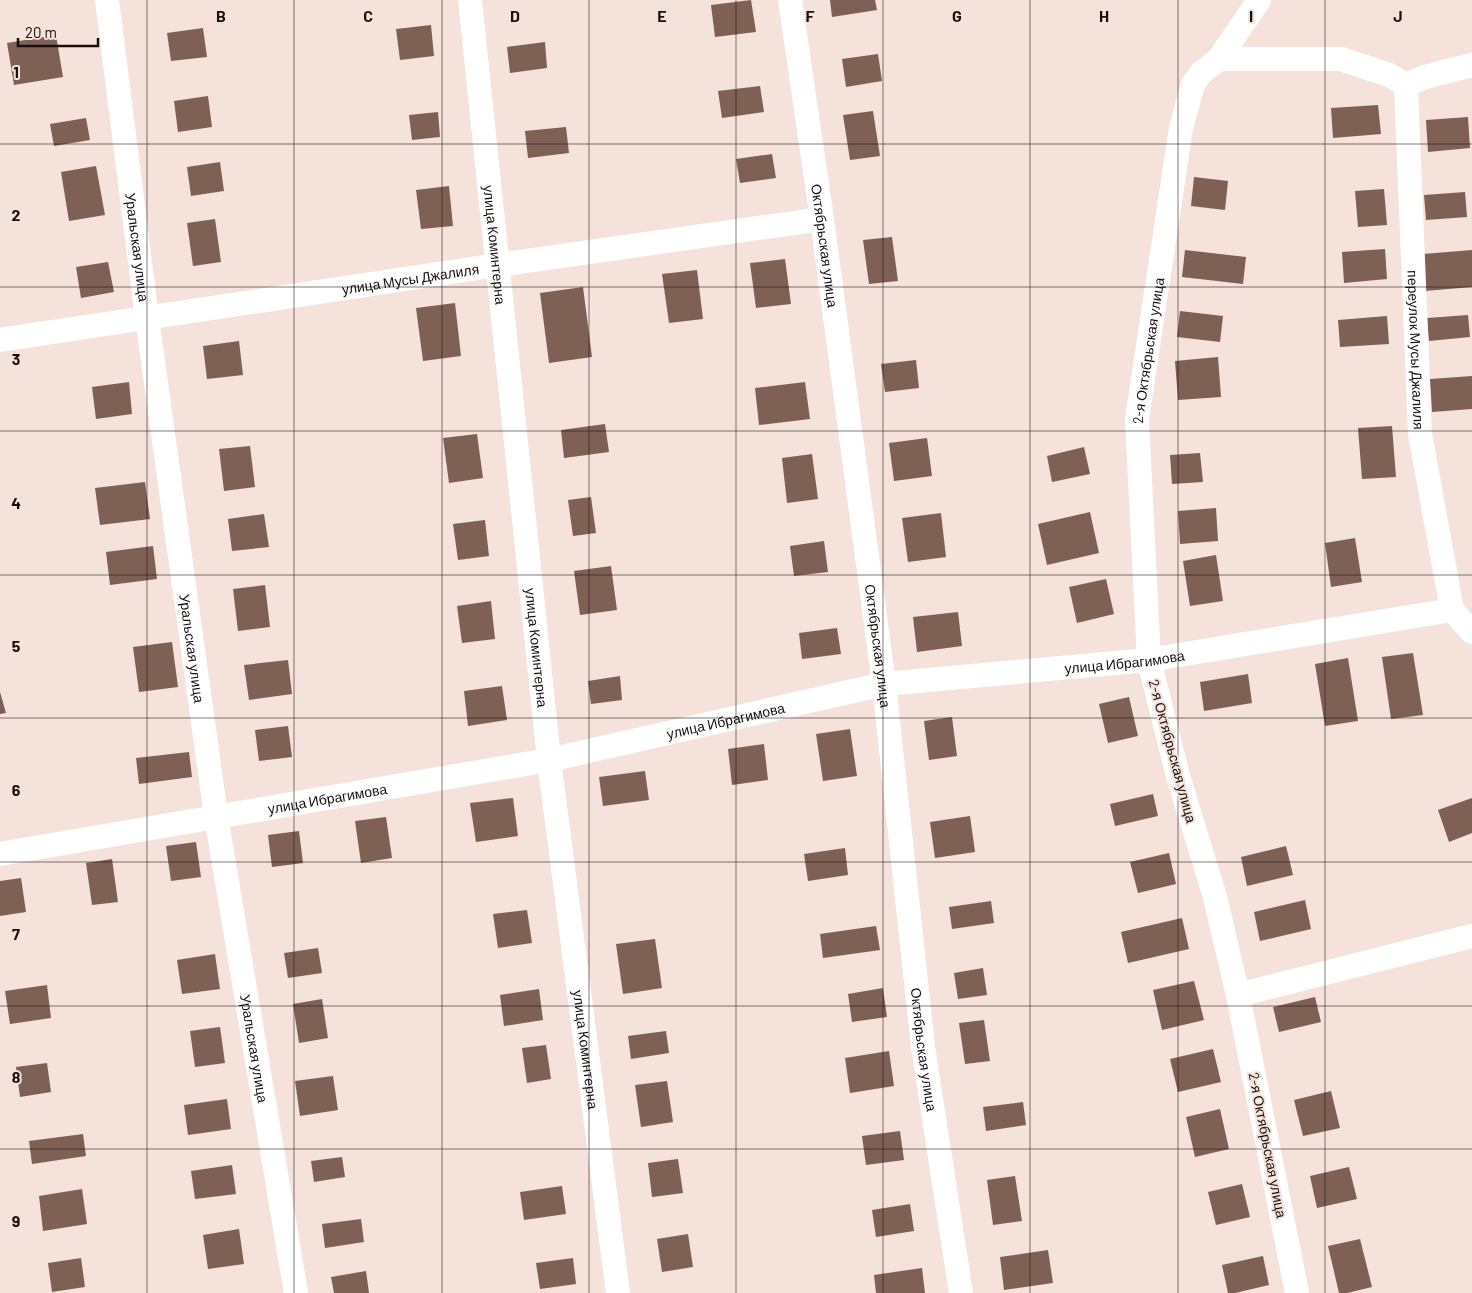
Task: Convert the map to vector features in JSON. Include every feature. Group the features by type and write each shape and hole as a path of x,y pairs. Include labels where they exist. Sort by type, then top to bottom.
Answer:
{"street":[{"name":"Уральская улица","path":"107,0 147,318 216,816 296,1293"},
{"name":"улица Коминтерна","path":"470,0 549,760 618,1293"},
{"name":"Октябрьская улица","path":"790,0 822,219 884,684 923,1046 961,1293"},
{"path":"1219,59 1259,0"},
{"path":"1219,59 1341,59 1389,75 1406,85 1425,77 1472,66"},
{"name":"2-я Октябрьская улица","path":"1219,59 1202,72 1193,84 1181,128 1137,419 1150,660 1178,776 1215,897 1238,996 1297,1293"},
{"name":"переулок Мусы Джалиля","path":"1406,85 1420,434 1452,610"},
{"name":"улица Мусы Джалиля","path":"0,340 498,264 822,219"},
{"path":"1452,610 1472,632"},
{"name":"улица Ибрагимова","path":"0,854 549,760 884,684 1150,660 1452,610"},
{"path":"1238,996 1472,936"}],"building":[{"path":"751,0 756,32 715,37 711,5"},
{"path":"830,0 875,0 877,10 832,17"},
{"path":"431,25 434,56 400,60 396,29"},
{"path":"203,28 207,57 171,61 167,33"},
{"path":"56,35 63,77 14,85 7,43"},
{"path":"545,42 547,68 510,73 507,47"},
{"path":"878,54 882,81 846,87 842,59"},
{"path":"760,86 764,112 722,118 718,91"},
{"path":"208,96 212,127 178,132 174,101"},
{"path":"1378,105 1381,134 1333,138 1331,108"},
{"path":"873,111 880,156 850,160 843,115"},
{"path":"438,112 440,137 412,140 409,115"},
{"path":"1468,117 1470,148 1428,152 1426,120"},
{"path":"86,118 90,140 54,146 50,124"},
{"path":"566,127 569,153 528,158 525,131"},
{"path":"772,154 776,178 740,183 736,159"},
{"path":"220,162 224,191 191,196 187,167"},
{"path":"96,166 105,215 69,221 61,172"},
{"path":"1194,177 1228,181 1225,210 1191,206"},
{"path":"449,186 453,226 421,229 416,190"},
{"path":"1384,189 1387,225 1358,227 1355,191"},
{"path":"1465,192 1467,217 1426,220 1424,195"},
{"path":"215,219 221,262 193,266 187,223"},
{"path":"892,237 898,281 869,284 863,240"},
{"path":"1385,249 1387,279 1344,283 1342,252"},
{"path":"1185,250 1246,257 1243,284 1182,277"},
{"path":"1472,250 1472,287 1425,291 1423,254"},
{"path":"785,259 791,304 756,308 750,263"},
{"path":"108,262 114,292 81,298 76,267"},
{"path":"697,270 703,319 669,323 662,274"},
{"path":"583,287 592,357 549,363 540,293"},
{"path":"455,303 461,356 423,361 416,308"},
{"path":"1180,311 1223,316 1220,342 1177,337"},
{"path":"1468,315 1470,337 1429,341 1427,318"},
{"path":"1387,316 1389,344 1340,347 1338,320"},
{"path":"239,341 243,375 207,379 203,346"},
{"path":"1218,357 1221,397 1178,400 1175,361"},
{"path":"916,360 919,388 885,392 881,364"},
{"path":"1472,376 1472,409 1432,412 1430,379"},
{"path":"129,382 132,414 96,419 92,387"},
{"path":"805,382 810,419 759,425 755,388"},
{"path":"605,424 609,452 564,458 561,430"},
{"path":"1392,426 1396,477 1362,479 1358,428"},
{"path":"477,434 483,478 449,483 443,438"},
{"path":"927,438 932,476 894,481 889,443"},
{"path":"250,446 255,487 224,491 219,449"},
{"path":"1084,447 1090,474 1052,482 1047,456"},
{"path":"1200,453 1203,482 1172,484 1170,455"},
{"path":"812,454 818,499 787,503 782,458"},
{"path":"145,482 150,519 100,525 95,488"},
{"path":"591,497 596,533 573,536 568,500"},
{"path":"1216,508 1218,541 1180,544 1178,511"},
{"path":"1090,512 1099,553 1047,565 1038,524"},
{"path":"941,513 946,557 908,562 902,518"},
{"path":"264,514 269,547 232,551 228,519"},
{"path":"485,520 489,556 458,560 453,524"},
{"path":"1355,538 1362,582 1331,587 1325,543"},
{"path":"824,541 828,572 794,576 790,546"},
{"path":"153,546 157,579 110,585 106,552"},
{"path":"1216,555 1223,601 1190,606 1183,561"},
{"path":"611,566 617,610 580,615 574,571"},
{"path":"1106,579 1114,614 1077,623 1069,587"},
{"path":"265,585 270,627 238,631 233,589"},
{"path":"491,601 495,639 462,643 457,606"},
{"path":"958,612 962,646 917,652 913,617"},
{"path":"837,628 841,654 802,659 799,633"},
{"path":"172,642 178,687 139,692 133,647"},
{"path":"1413,653 1423,715 1391,719 1382,657"},
{"path":"1348,658 1358,721 1325,726 1315,664"},
{"path":"288,660 292,694 249,700 244,665"},
{"path":"1248,674 1252,703 1204,711 1200,682"},
{"path":"620,676 622,700 591,704 588,681"},
{"path":"502,686 507,720 468,726 464,691"},
{"path":"0,692 6,713 0,714"},
{"path":"1129,697 1138,736 1108,743 1099,704"},
{"path":"952,717 957,756 929,760 924,721"},
{"path":"288,726 292,757 259,761 255,730"},
{"path":"850,729 857,776 823,781 816,734"},
{"path":"764,744 768,780 732,785 728,749"},
{"path":"189,752 192,777 139,784 136,758"},
{"path":"645,771 649,800 603,806 599,777"},
{"path":"1153,794 1158,816 1115,826 1110,804"},
{"path":"513,798 518,836 476,842 470,803"},
{"path":"1472,798 1472,833 1449,842 1438,810"},
{"path":"970,816 975,852 935,858 930,822"},
{"path":"386,817 392,858 361,863 355,821"},
{"path":"299,831 303,863 272,867 268,835"},
{"path":"196,842 201,877 171,881 166,846"},
{"path":"1286,846 1293,875 1247,886 1241,857"},
{"path":"845,848 848,875 808,881 804,854"},
{"path":"1169,853 1176,884 1138,893 1130,862"},
{"path":"112,859 118,902 92,905 86,863"},
{"path":"21,878 26,912 0,916 0,881"},
{"path":"1305,900 1311,929 1260,941 1254,912"},
{"path":"991,901 994,923 952,929 949,907"},
{"path":"527,910 532,943 498,948 493,914"},
{"path":"1182,918 1189,949 1128,963 1121,932"},
{"path":"876,926 880,950 823,958 820,934"},
{"path":"655,939 662,988 623,994 616,944"},
{"path":"318,948 322,973 288,978 284,953"},
{"path":"215,954 220,989 182,994 177,960"},
{"path":"983,968 987,995 958,999 954,973"},
{"path":"1194,981 1204,1020 1162,1030 1153,990"},
{"path":"47,985 51,1018 10,1024 5,991"},
{"path":"883,988 887,1017 852,1022 848,994"},
{"path":"539,989 543,1020 504,1026 500,995"},
{"path":"1315,997 1321,1022 1279,1032 1273,1007"},
{"path":"322,999 328,1038 299,1043 293,1004"},
{"path":"984,1020 990,1061 965,1064 959,1023"},
{"path":"220,1027 225,1063 195,1067 190,1031"},
{"path":"666,1031 669,1053 631,1059 628,1036"},
{"path":"546,1045 551,1079 527,1083 522,1048"},
{"path":"1213,1049 1221,1082 1178,1092 1170,1059"},
{"path":"889,1051 894,1086 850,1093 845,1058"},
{"path":"47,1063 51,1092 20,1097 16,1067"},
{"path":"333,1076 338,1110 300,1116 295,1081"},
{"path":"667,1081 673,1122 641,1127 635,1085"},
{"path":"1331,1091 1340,1128 1303,1136 1294,1100"},
{"path":"227,1099 231,1129 188,1135 184,1105"},
{"path":"1023,1102 1026,1125 986,1131 983,1107"},
{"path":"1220,1109 1229,1149 1195,1157 1186,1117"},
{"path":"900,1131 904,1160 866,1165 862,1136"},
{"path":"83,1134 86,1156 32,1164 29,1141"},
{"path":"342,1157 345,1177 314,1182 311,1161"},
{"path":"678,1159 683,1193 652,1197 648,1163"},
{"path":"232,1165 236,1194 195,1199 191,1171"},
{"path":"1349,1167 1357,1199 1317,1208 1310,1176"},
{"path":"1015,1176 1022,1221 993,1225 987,1180"},
{"path":"1242,1184 1250,1217 1216,1225 1208,1192"},
{"path":"562,1186 566,1214 524,1220 520,1192"},
{"path":"82,1189 87,1224 43,1231 39,1196"},
{"path":"910,1204 914,1231 876,1237 872,1210"},
{"path":"361,1219 364,1242 325,1248 322,1224"},
{"path":"239,1229 244,1264 208,1269 203,1235"},
{"path":"688,1234 693,1267 662,1272 657,1239"},
{"path":"1360,1239 1372,1287 1339,1293 1328,1246"},
{"path":"1048,1250 1053,1283 1004,1290 1000,1257"},
{"path":"1263,1256 1269,1285 1228,1293 1222,1265"},
{"path":"81,1258 85,1287 52,1292 48,1263"},
{"path":"573,1258 576,1284 540,1289 536,1263"},
{"path":"922,1268 925,1293 876,1293 874,1275"},
{"path":"366,1271 369,1293 334,1293 331,1277"}]}
